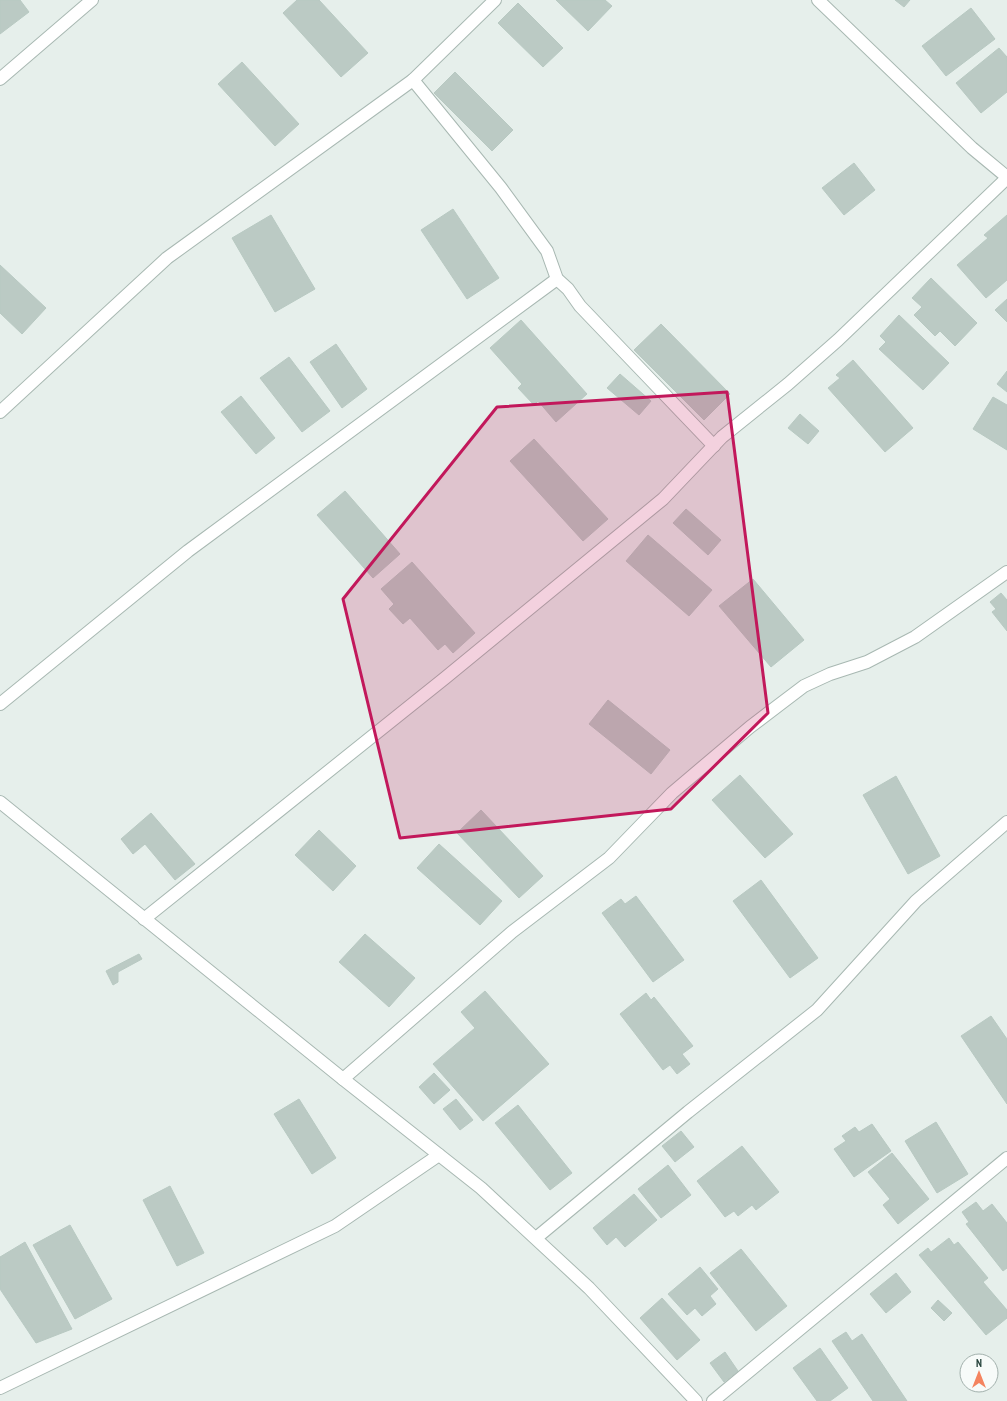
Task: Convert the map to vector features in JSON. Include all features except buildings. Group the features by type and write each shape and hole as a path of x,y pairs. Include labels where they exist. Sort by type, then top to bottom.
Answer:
{"street":[{"path":"0,79 92,0"},
{"path":"0,412 167,258 413,80 495,0"},
{"path":"144,919 445,678 657,504 722,437 788,384 838,340 1007,177 972,148 818,0"},
{"path":"413,80 501,188 547,251 557,279 568,289 580,306 714,446"},
{"path":"0,704 188,551 557,279"},
{"path":"343,1079 512,932 609,858 672,793 750,727 804,686 830,674 867,662 916,637 1007,572"},
{"path":"0,802 343,1079 481,1188 589,1288 696,1401"},
{"path":"536,1238 688,1112 817,1010 916,901 1007,822"},
{"path":"0,1388 335,1226 439,1155"},
{"path":"713,1401 1007,1158"}],"highlighted area":[{"path":"727,392 768,713 671,809 400,838 343,599 497,407"}]}
